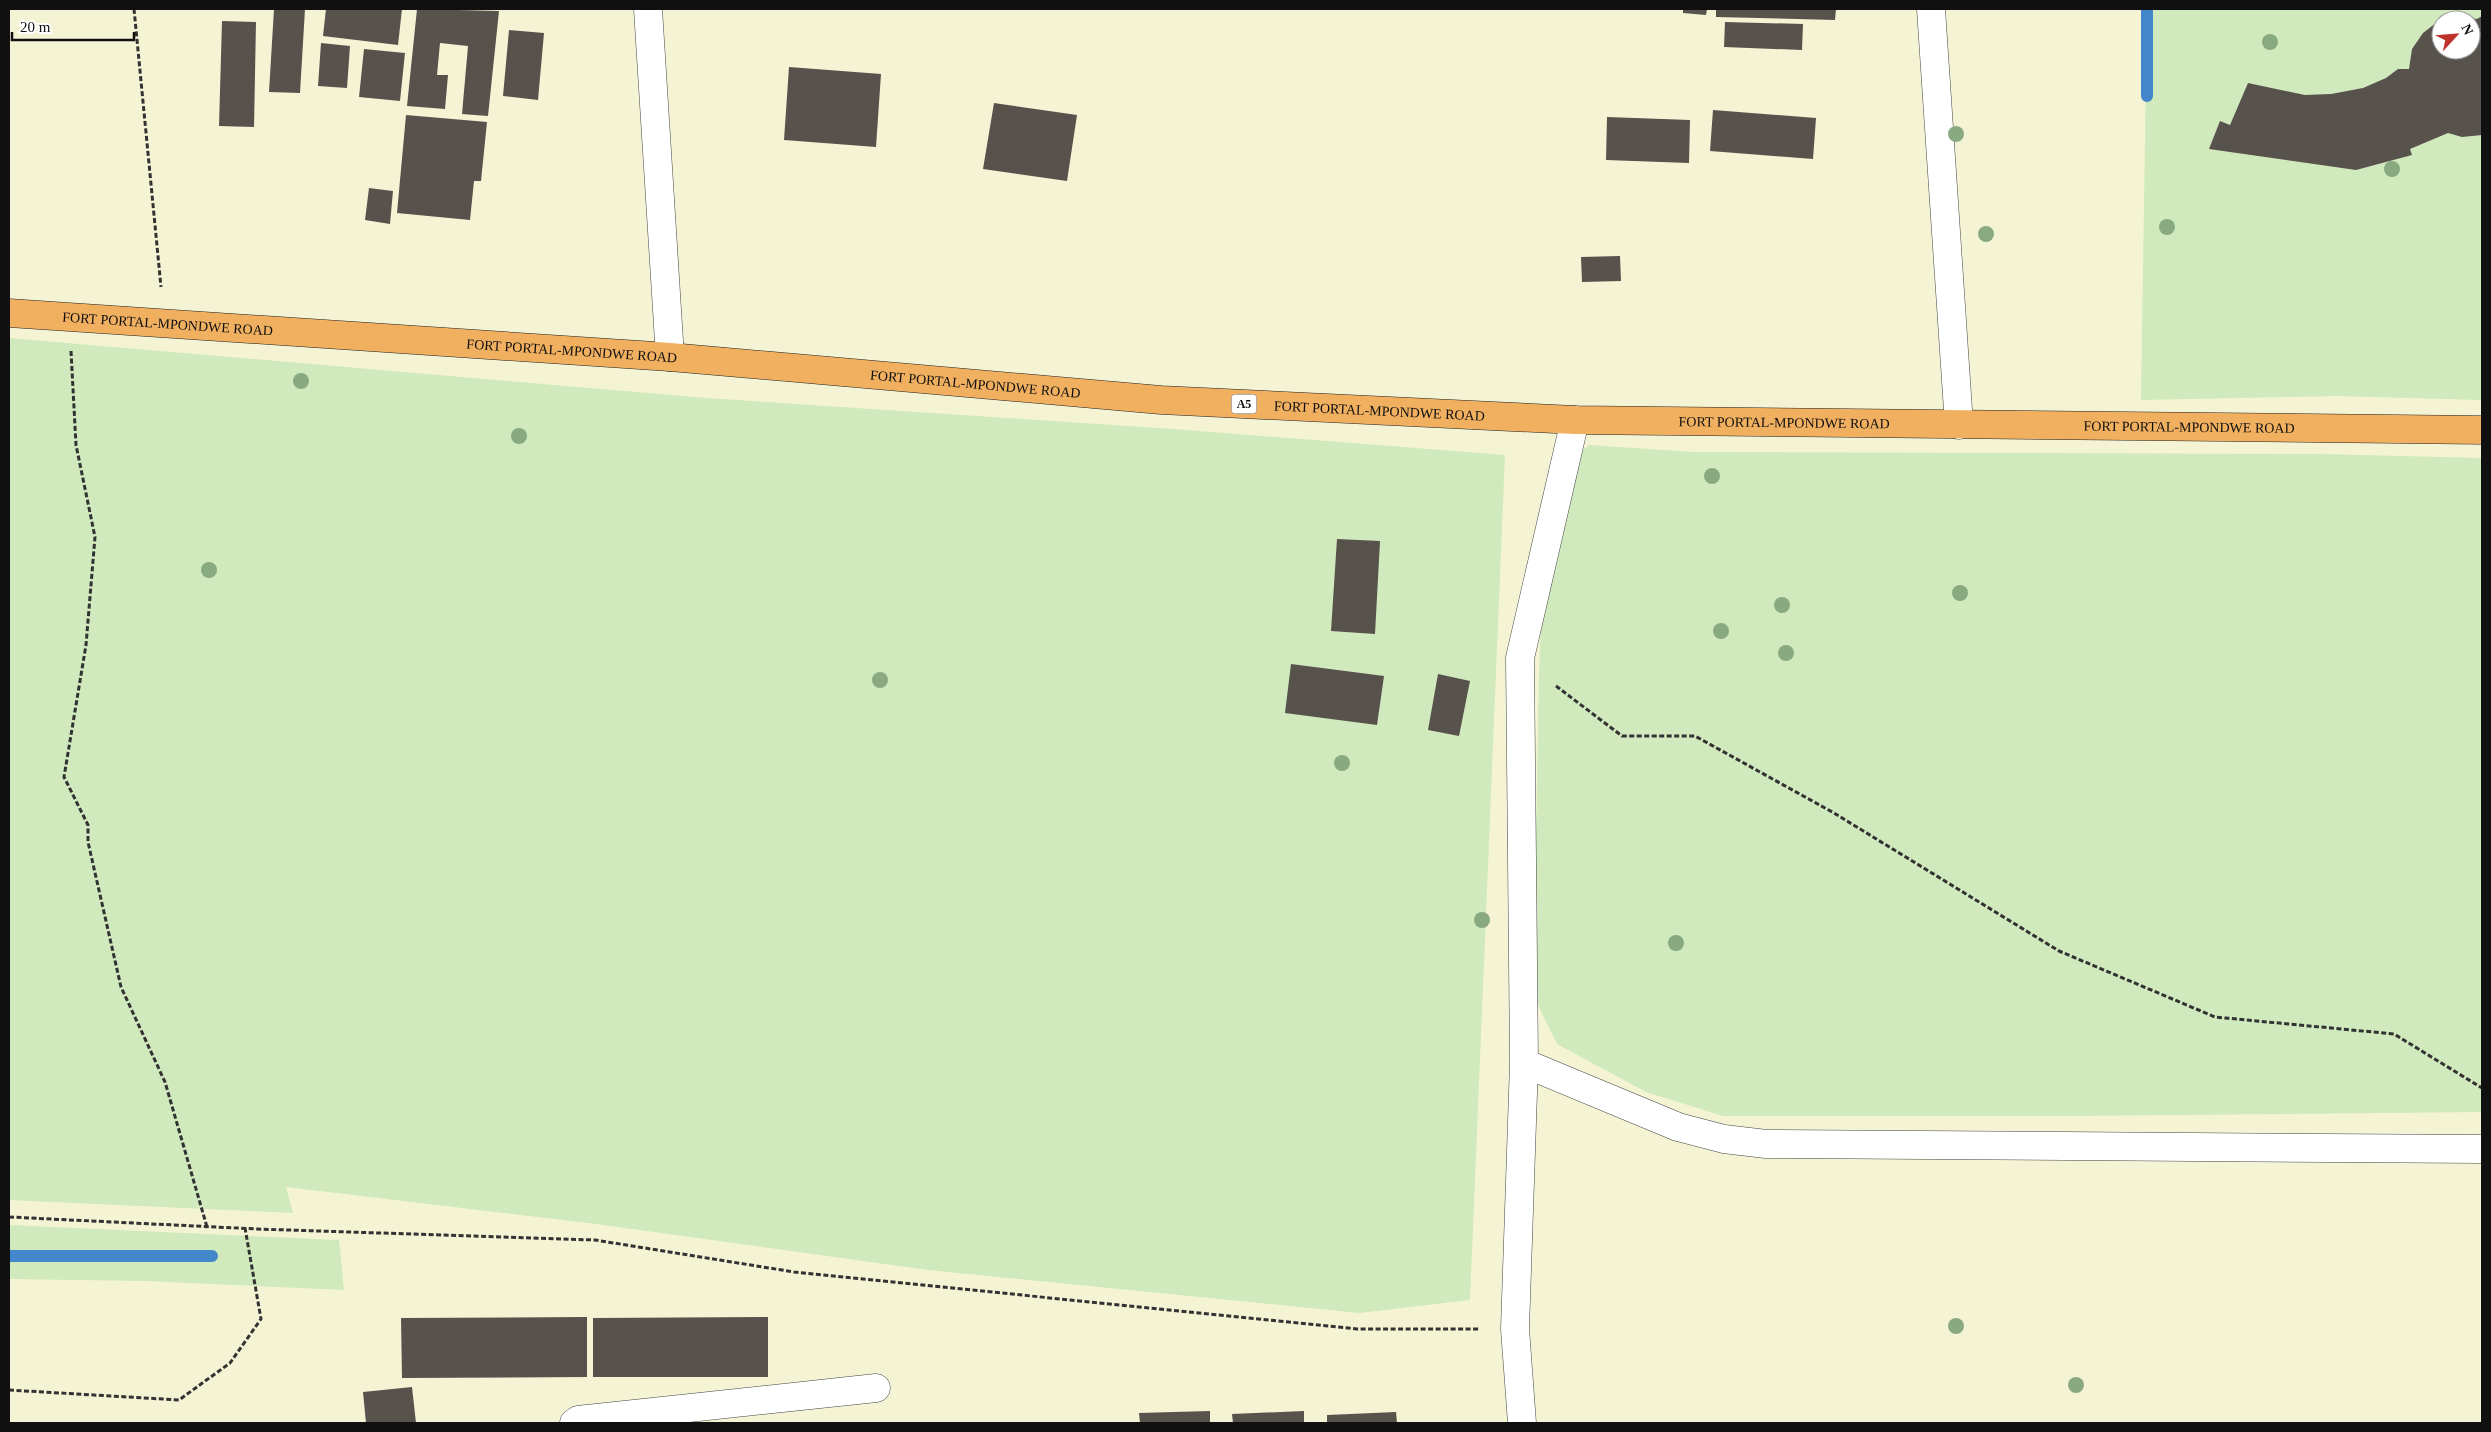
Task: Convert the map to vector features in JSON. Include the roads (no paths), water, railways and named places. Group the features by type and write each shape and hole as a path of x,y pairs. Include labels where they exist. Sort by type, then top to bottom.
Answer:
{"highway":[{"name":"FORT PORTAL-MPONDWE ROAD","path":"9,312 69,318 670,357 1161,400 1575,420 2482,430"}],"street":[{"path":"648,9 670,357"},
{"path":"1930,9 1959,425"},
{"path":"1522,1423 1515,1329 1524,1063 1520,658 1575,420"},
{"path":"1524,1063 1678,1127 1724,1139 1766,1144 2482,1149"},
{"path":"574,1423 578,1420 876,1388"}],"waterway":[{"path":"2147,9 2147,96"},
{"path":"9,1256 212,1256"}]}
